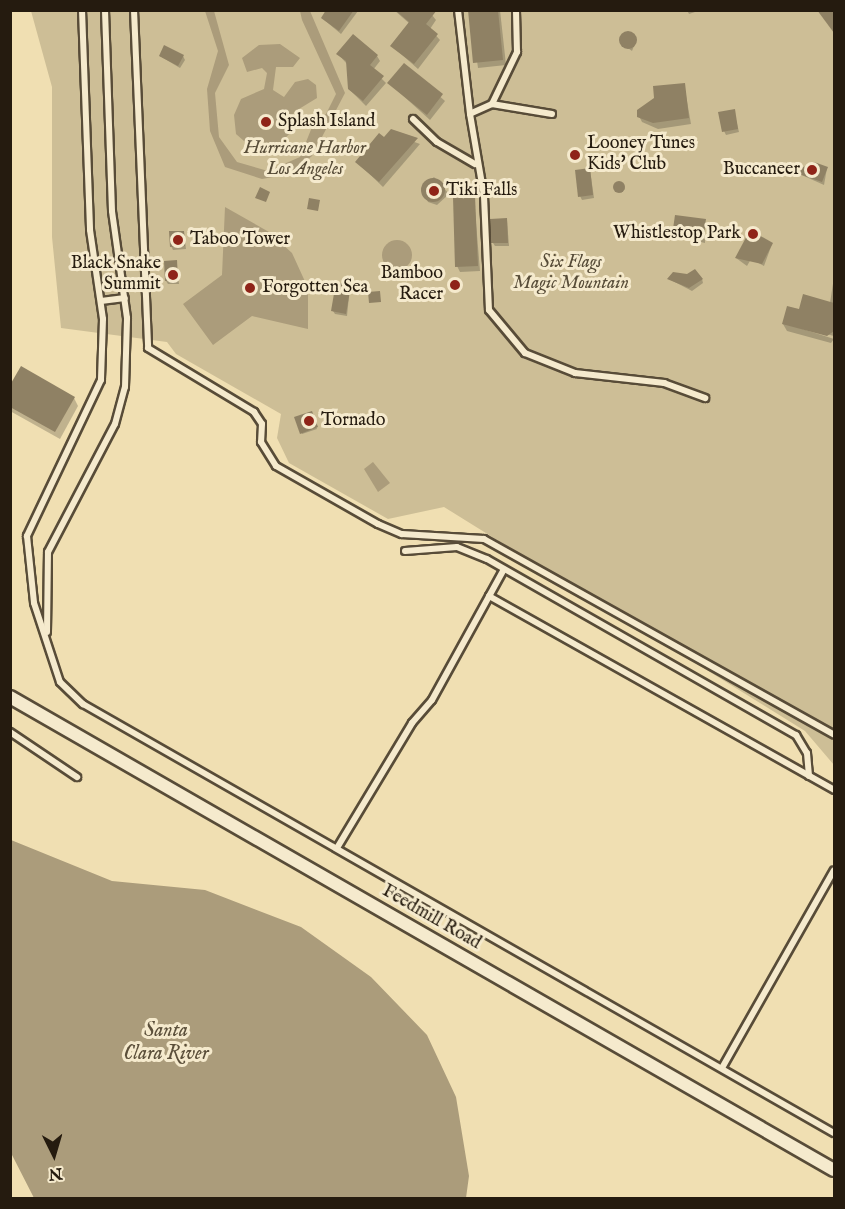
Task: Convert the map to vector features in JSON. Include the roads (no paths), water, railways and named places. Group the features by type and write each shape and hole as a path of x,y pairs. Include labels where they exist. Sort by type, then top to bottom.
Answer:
{"street":[{"name":"Feedmill Road","path":"10,697 834,1170"}],"lane":[{"path":"82,10 90,230 101,301 103,361 95,401 38,502 27,536 34,603 60,682 83,704 834,1133"},
{"path":"51,654 44,618 45,561 121,406 125,298 112,211 105,10"},
{"path":"134,10 148,348 254,412 262,424 261,442 276,466 368,518 402,534 484,539 834,735"},
{"path":"458,10 476,165 484,196 489,310 525,353 575,373 664,382 705,398"},
{"path":"492,104 517,52 516,10"},
{"path":"470,114 492,104 552,114"},
{"path":"413,119 437,142 476,165"},
{"path":"101,301 125,298"},
{"path":"405,551 457,547 504,569 796,735 807,753 809,776"},
{"path":"337,848 412,723 432,700 504,569"},
{"path":"489,596 834,790"},
{"path":"10,732 77,777"},
{"path":"722,1068 834,870"}],"water":[{"path":"205,11 214,11 229,65 215,93 219,137 237,162 268,171 300,157 314,122 326,114 336,94 302,20 300,11 310,11 345,93 312,156 290,174 262,179 225,167 210,131 207,89 218,51"},
{"path":"280,44 300,58 293,67 276,67 273,90 284,97 295,82 308,79 316,85 317,98 294,112 290,133 278,146 252,148 236,134 234,115 241,99 264,89 267,73 262,68 247,72 242,58 259,45"},
{"path":"225,207 269,232 292,253 308,288 308,329 252,316 213,345 183,304 222,275"},
{"path":"397,240 403,241 411,249 411,261 403,269 397,270 391,269 383,261 382,255 383,249 391,241"},
{"path":"373,462 390,483 378,492 364,469"},
{"name":"Santa Clara River","path":"11,840 112,881 205,890 301,927 371,977 427,1035 456,1097 469,1176 466,1198 34,1198 11,1153"}],"place":[{"name":"Splash Island","path":"266,122"},
{"name":"Looney Tunes Kids' Club","path":"575,155"},
{"name":"Buccaneer","path":"812,170"},
{"name":"Tiki Falls","path":"434,191"},
{"name":"Whistlestop Park","path":"753,234"},
{"name":"Taboo Tower","path":"178,240"},
{"name":"Black Snake Summit","path":"173,275"},
{"name":"Bamboo Racer","path":"455,285"},
{"name":"Forgotten Sea","path":"250,288"},
{"name":"Tornado","path":"309,421"}],"park label":[{"name":"Hurricane Harbor Los Angeles","path":"305,160"},
{"name":"Six Flags Magic Mountain","path":"571,274"}]}
